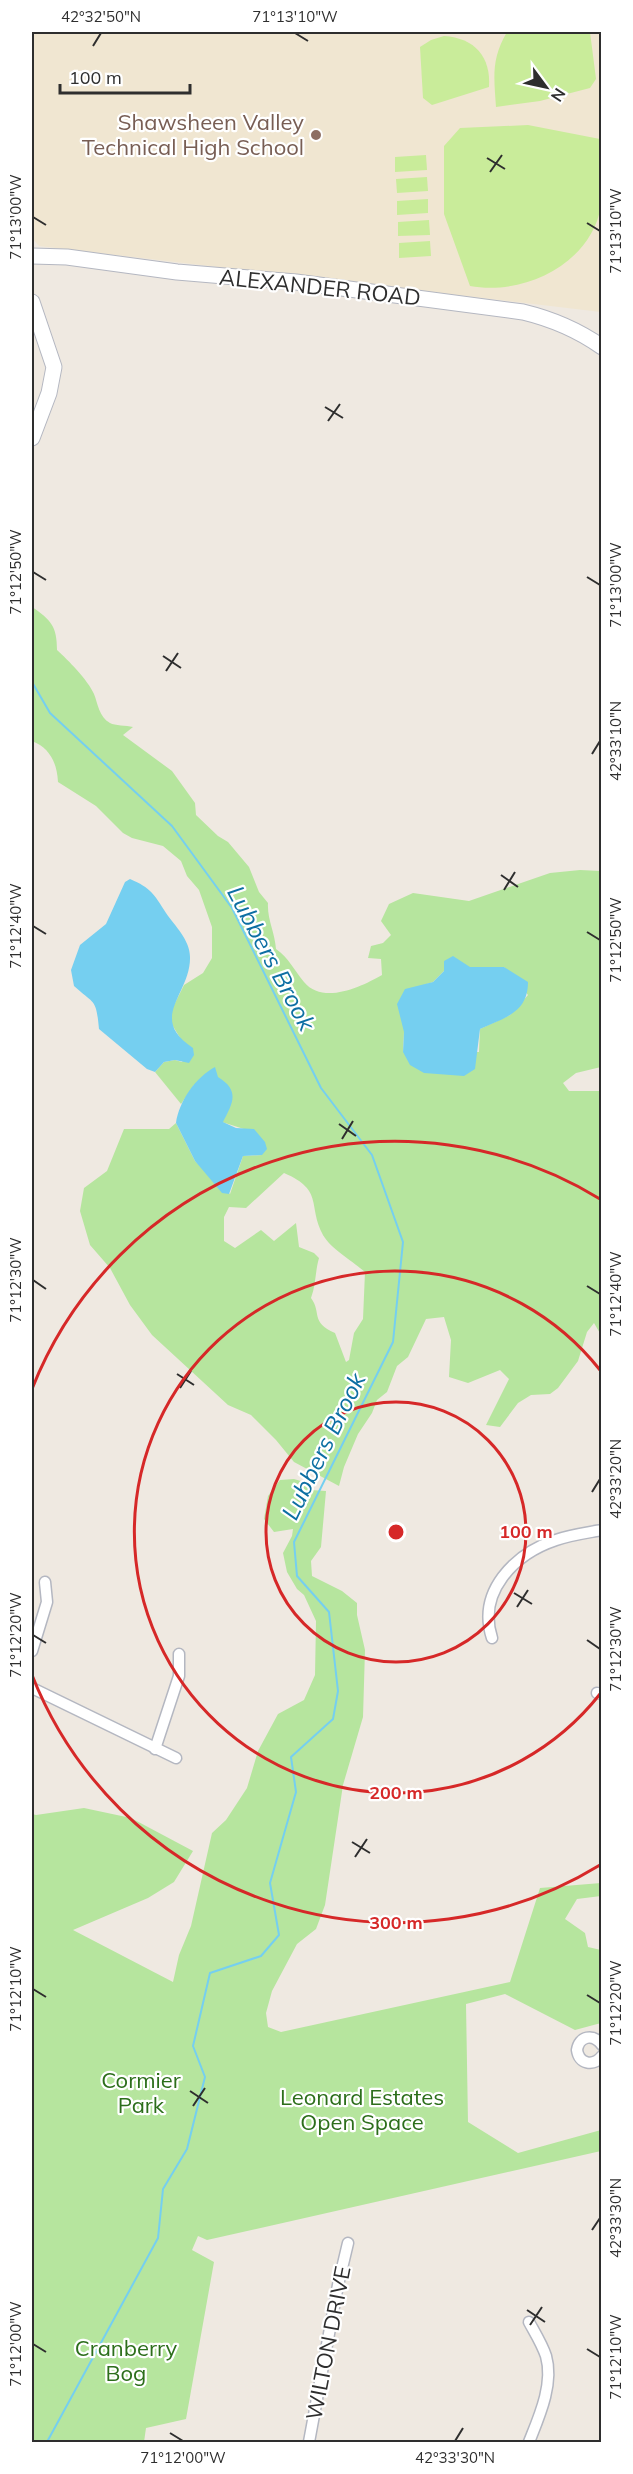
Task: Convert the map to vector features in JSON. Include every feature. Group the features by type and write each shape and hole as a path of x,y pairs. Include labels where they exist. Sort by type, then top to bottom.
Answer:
{"street":[{"name":"ALEXANDER ROAD","path":"32,256 67,257 177,272 296,282 523,312 542,316 573,329 602,347"},
{"path":"32,302 54,367 49,393 32,438"},
{"path":"492,1638 487,1622 488,1609 493,1594 509,1569 535,1549 557,1540 602,1530"},
{"path":"32,1652 47,1600 45,1582"},
{"path":"155,1749 179,1677 179,1654"},
{"path":"32,1688 176,1758"},
{"path":"601,2041 592,2037 585,2038 579,2043 577,2053 580,2060 587,2063 595,2062 602,2056"},
{"name":"WILTON DRIVE","path":"309,2442 348,2243"},
{"path":"529,2322 545,2353 548,2374 544,2403 529,2442"}],"shaded area":[{"name":"Shawsheen Valley Technical High School","path":"32,32 601,32 601,312 39,246 32,238"}],"green space":[{"path":"507,32 590,32 596,79 590,88 540,101 496,107 494,77 496,60"},
{"path":"444,36 464,41 479,51 487,67 489,87 432,105 423,98 420,47"},
{"path":"528,125 600,139 602,191 601,206 595,227 584,244 552,272 512,286 491,288 470,286 444,214 444,146 460,128"},
{"path":"426,155 427,170 395,172 395,157"},
{"path":"427,177 428,191 397,193 396,179"},
{"path":"428,199 428,213 397,215 397,201"},
{"path":"429,220 430,235 398,236 398,222"},
{"path":"430,241 431,256 399,258 399,243"},
{"path":"32,607 52,624 56,635 57,650 87,683 103,717 112,724 133,727 123,735 172,771 195,803 196,815 218,836 228,842 249,867 259,892 268,903 276,949 288,960 304,982 312,989 321,992 342,992 353,989 382,975 381,959 368,958 371,946 383,943 391,935 381,921 389,904 413,893 469,901 550,873 580,870 601,871 601,1067 576,1073 563,1083 569,1091 601,1091 601,1335 594,1323 587,1332 578,1361 558,1388 550,1394 531,1395 518,1403 500,1427 486,1425 509,1379 500,1370 468,1383 449,1377 451,1340 444,1317 426,1319 408,1357 397,1366 387,1392 377,1400 372,1413 358,1434 344,1467 339,1486 294,1462 251,1415 228,1405 152,1335 130,1305 110,1268 90,1245 80,1211 84,1188 107,1171 124,1129 169,1129 176,1123 195,1161 230,1194 243,1156 262,1155 247,1130 222,1122 227,1113 194,1085 181,1104 155,1072 164,1062 175,1060 182,1062 192,1048 182,1041 171,1023 171,1011 184,985 203,973 212,958 212,927 199,890 187,876 181,861 163,846 132,838 123,833 96,806 58,782 56,769 48,752 32,741","holes":["470,967 504,967 528,995 510,1015 480,1029 479,1052 403,1052 404,1032 415,988 433,982 444,971","284,1173 305,1186 310,1193 316,1217 328,1242 365,1272 363,1319 354,1333 349,1360 346,1362 335,1333 319,1321 311,1298 319,1258 314,1253 299,1247 296,1223 274,1241 261,1230 235,1248 224,1241 224,1217 229,1207 246,1208"]},
{"path":"294,1479 304,1482 311,1490 326,1491 321,1547 311,1561 312,1576 342,1591 357,1603 357,1615 365,1650 363,1717 343,1785 325,1905 316,1929 297,1944 272,1991 266,2013 268,2027 281,2032 510,1982 540,1888 601,1883 601,1896 577,1899 565,1919 585,1933 588,1947 601,1950 601,2023 575,2030 505,1994 466,2004 468,2122 518,2153 601,2130 601,2151 207,2240 198,2236 192,2250 214,2262 186,2419 146,2428 144,2442 32,2442 32,1814 84,1808 131,1818 193,1851 174,1882 148,1898 73,1930 173,1982 179,1955 191,1926 212,1833 226,1820 247,1788 258,1751 278,1714 304,1700 315,1675 316,1621 304,1595 297,1589 287,1572 283,1553 293,1529 274,1532 264,1519 268,1496 280,1480"}],"water":[{"path":"130,879 143,885 155,896 188,945 190,957 189,970 172,1016 173,1026 180,1037 193,1048 194,1055 189,1063 175,1060 164,1062 155,1072 147,1069 99,1029 95,1007 74,986 71,970 80,945 106,924 125,882"},
{"path":"453,956 470,967 504,967 528,982 527,992 524,1001 513,1013 480,1029 475,1069 464,1076 424,1073 410,1065 403,1052 404,1032 397,1004 405,989 433,982 444,971 444,961"},
{"path":"215,1067 218,1077 230,1087 233,1098 223,1122 236,1128 254,1129 265,1142 267,1149 262,1155 243,1156 229,1194 222,1193 195,1161 176,1123 181,1106 190,1090 201,1077"}],"waterway":[{"name":"Lubbers Brook","path":"32,682 50,713 172,826 232,908 321,1088 372,1155 403,1242 393,1342 294,1542 297,1576 329,1612 338,1691 333,1719 291,1757 296,1792 270,1883 279,1935 261,1956 210,1973 193,2046 205,2077 187,2149 163,2189 158,2238 47,2442"}],"place":[{"name":"Shawsheen Valley Technical High School","path":"316,135"}],"park label":[{"name":"Cormier Park","path":"141,2092"},
{"name":"Leonard Estates Open Space","path":"362,2110"},
{"name":"Cranberry Bog","path":"126,2360"}]}
